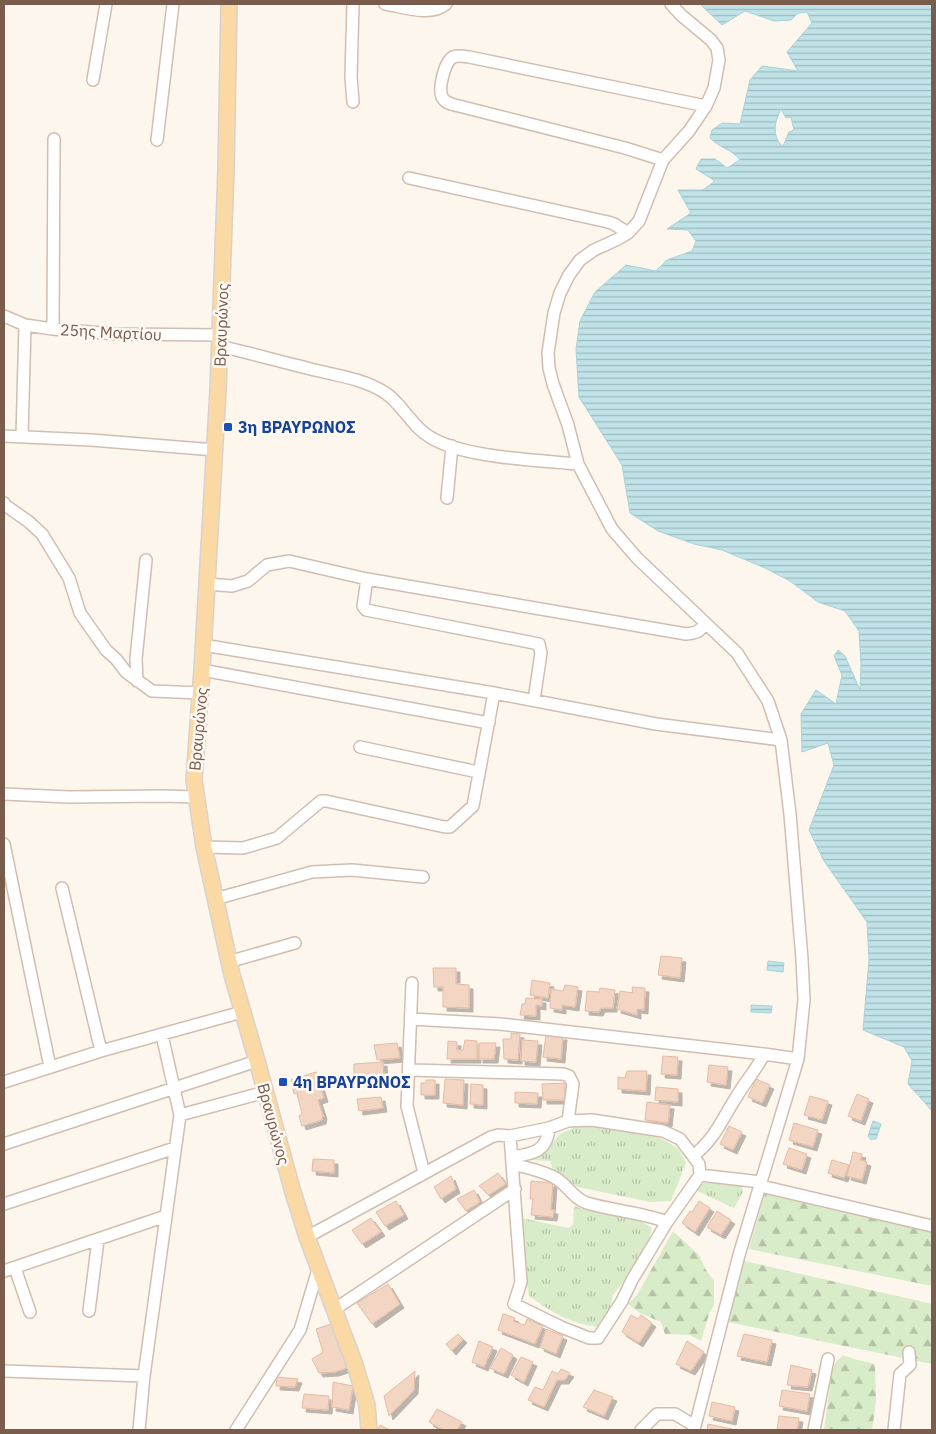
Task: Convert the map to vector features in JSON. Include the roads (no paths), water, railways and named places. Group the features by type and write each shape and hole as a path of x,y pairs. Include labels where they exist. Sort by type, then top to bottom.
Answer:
{"main road":[{"name":"Βραυρώνος","path":"229,4 220,341 202,670 194,762 195,797 228,962 307,1237 335,1309 362,1387 367,1405 369,1430"}],"street":[{"path":"93,80 106,4"},
{"path":"157,140 173,4"},
{"path":"353,102 351,77 354,4"},
{"path":"385,4 436,10 446,4"},
{"path":"641,1430 658,1414 675,1414 695,1428 739,1255 798,1059 804,1000 790,814 781,740 768,701 737,653 637,558 612,528 578,464 568,424 549,368 550,331 560,293 569,275 580,260 594,250 628,233 638,221 663,160 681,141 706,106 714,88 719,60 717,48 712,40 681,15 672,4"},
{"path":"663,160 625,148 445,102 442,97 441,86 447,62 459,55 706,106"},
{"path":"53,329 54,139"},
{"path":"408,178 608,222 628,233"},
{"name":"25ης Μαρτίου","path":"4,316 25,325 53,329 220,341 360,381 384,392 405,411 428,437 452,446 481,453 578,464"},
{"path":"22,437 25,325"},
{"path":"4,436 165,445 215,450"},
{"path":"447,498 452,446"},
{"path":"4,505 29,522 42,534 69,578 80,612 90,629 126,672 152,691 200,693"},
{"path":"137,681 136,659 146,560"},
{"path":"207,584 232,586 248,581 267,565 289,561 367,579 686,634 702,630 705,623"},
{"path":"367,579 363,606 366,610 539,644 541,653 534,700"},
{"path":"203,645 494,693 656,724 781,740"},
{"path":"202,670 489,723"},
{"path":"204,847 243,848 277,838 321,802 326,801 450,827 472,806 494,693"},
{"path":"360,747 478,772"},
{"path":"4,794 69,797 195,797"},
{"path":"4,844 50,1067"},
{"path":"215,900 312,872 352,870 423,877"},
{"path":"62,888 101,1051"},
{"path":"228,962 295,943"},
{"path":"412,983 407,1106 424,1173"},
{"path":"4,1082 101,1051 242,1012"},
{"path":"411,1019 500,1024 798,1059"},
{"path":"139,1430 144,1376 180,1115 162,1035"},
{"path":"693,1156 706,1146 718,1130 764,1054"},
{"path":"4,1144 257,1061"},
{"path":"408,1070 563,1074 569,1076 573,1084 568,1121"},
{"path":"180,1115 265,1092"},
{"path":"307,1237 491,1137 498,1135 510,1136 549,1128 568,1121 592,1120 663,1131 680,1139 699,1164 700,1174 667,1222 598,1338 589,1338 561,1327 514,1304 522,1282 518,1253 510,1136"},
{"path":"513,1160 531,1154 546,1144 549,1128"},
{"path":"4,1204 175,1148"},
{"path":"513,1160 555,1177 575,1196 586,1202 667,1222"},
{"path":"700,1174 761,1184 932,1226"},
{"path":"335,1309 515,1189"},
{"path":"4,1271 166,1216"},
{"path":"89,1311 98,1240"},
{"path":"236,1430 300,1330 319,1266"},
{"path":"15,1268 30,1312"},
{"path":"894,1430 900,1374 910,1365 909,1352"},
{"path":"814,1430 828,1359"},
{"path":"4,1372 144,1376"}],"water":[{"path":"700,4 932,4 932,1111 908,1084 912,1061 904,1047 863,1030 869,960 867,922 824,861 809,830 834,765 828,743 802,752 801,714 816,690 836,704 842,675 834,656 838,650 845,656 860,690 859,631 845,611 818,602 790,581 765,568 722,550 694,544 658,531 630,513 622,465 579,397 576,349 580,321 595,292 626,265 656,271 667,260 692,251 696,241 688,230 667,229 691,213 678,190 703,190 715,181 696,169 701,159 715,159 727,168 740,160 733,153 710,138 712,130 722,123 740,124 750,80 762,66 798,71 787,52 812,23 807,12 798,13 791,20 774,21 745,11 722,25","holes":["781,109 786,118 791,117 794,130 789,132 783,146 780,144 775,131"]},
{"path":"768,961 784,963 783,972 767,970"},
{"path":"751,1005 772,1006 771,1013 751,1012"},
{"path":"873,1121 881,1124 876,1139 871,1140 868,1136"}],"place":[{"name":"3η ΒΡΑΥΡΩΝΟΣ","path":"228,427"},
{"name":"4η ΒΡΑΥΡΩΝΟΣ","path":"283,1082"}]}
